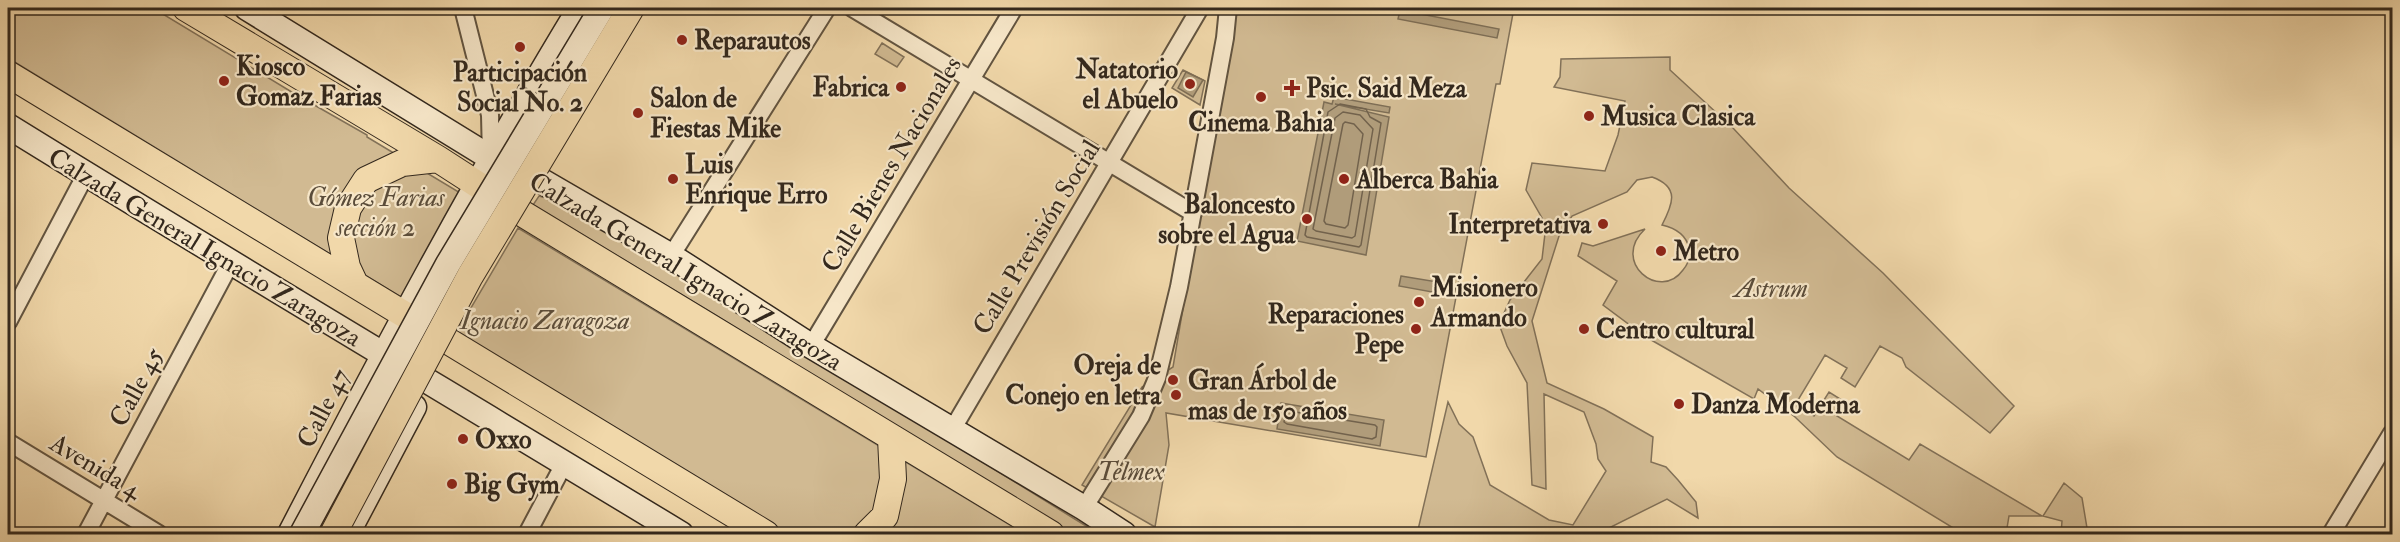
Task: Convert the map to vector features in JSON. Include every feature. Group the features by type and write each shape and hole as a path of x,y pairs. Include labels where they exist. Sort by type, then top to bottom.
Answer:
{"main road":[{"name":"Calzada General Ignacio Zaragoza","path":"186,8 438,159 520,212 1051,534"},
{"name":"Calzada General Ignacio Zaragoza","path":"247,8 491,158 540,180 671,256 811,346 1124,534"},
{"name":"Calle 47","path":"290,534 383,355 477,183 580,8"},
{"path":"302,534 448,264 602,8"},
{"path":"333,534 470,276 631,8"},
{"path":"347,534 395,446 448,340 520,212 645,8"},
{"name":"Calzada General Ignacio Zaragoza","path":"8,74 766,534"},
{"path":"530,91 535,111 544,118 556,122 578,116"},
{"name":"Calzada General Ignacio Zaragoza","path":"8,126 230,264 428,380 681,534"},
{"path":"355,284 347,267 341,238 348,208 366,180 402,163 438,159"},
{"path":"348,421 365,411 384,412 392,418 396,427 398,436 395,446"},
{"path":"867,534 885,516 893,478 891,438"}],"street":[{"path":"463,8 490,115 491,158"},
{"path":"671,256 827,8"},
{"path":"852,8 1193,213"},
{"name":"Calle Bienes Nacionales","path":"811,346 1014,8"},
{"name":"Calle Previsión Social","path":"952,430 1200,8"},
{"path":"1084,508 1141,416 1157,378 1179,287 1225,38 1228,8"},
{"path":"8,322 86,174"},
{"name":"Calle 45","path":"86,534 230,264"},
{"path":"2336,533 2392,433"},
{"name":"Avenida 4","path":"8,442 159,534"},
{"path":"527,534 564,464"}],"green space":[{"name":"Gómez Farias sección 2","path":"8,8 153,8 462,194 401,297 8,58"},
{"name":"Telmex","path":"1234,8 1514,8 1500,84 1496,84 1426,457 1166,413 1169,445 1155,527 1082,485 1142,387 1173,367"},
{"path":"882,43 904,57 897,67 875,54"},
{"name":"Astrum","path":"1670,57 1670,70 1733,128 1789,188 1883,273 2014,406 1990,433 1906,367 1902,358 1880,346 1855,387 1841,378 1847,368 1825,355 1795,405 1814,416 1829,392 1845,402 1837,416 1909,460 1920,444 2042,516 2009,516 2006,534 1963,534 1837,457 1795,417 1758,389 1754,399 1646,337 1603,305 1617,281 1578,256 1582,243 1593,246 1645,229 1636,242 1633,254 1642,274 1652,280 1662,282 1673,279 1688,263 1690,251 1683,235 1662,225 1671,203 1670,191 1661,181 1652,177 1637,180 1627,192 1572,216 1559,236 1532,321 1547,383 1604,409 1653,437 1651,462 1666,467 1678,480 1696,502 1698,518 1667,499 1597,534 1417,534 1448,402 1459,424 1473,437 1490,485 1549,520 1573,525 1606,471 1598,459 1596,444 1584,412 1544,394 1546,489 1532,485 1527,383 1507,346 1499,324 1510,300 1542,259 1546,225 1526,190 1532,163 1605,171 1618,135 1625,101 1554,87 1560,77 1561,59"},
{"path":"1183,70 1205,81 1200,105 1172,88"},
{"path":"539,196 657,261 1099,534 1072,534 533,205"},
{"name":"Ignacio Zaragoza","path":"518,228 1025,534 779,534 452,340"},
{"path":"2064,483 2082,498 2088,534 2061,534 2062,521 2043,516"}],"water":[{"path":"1400,10 1499,29 1497,38 1398,19"},
{"name":"Natatorio el Abuelo","path":"1186,72 1203,80 1193,97 1178,88"},
{"name":"Alberca Bahia","path":"1334,97 1390,107 1389,113 1335,104 1389,117 1366,255 1297,241 1324,102 1332,104"},
{"path":"1401,276 1456,285 1454,296 1399,286"},
{"path":"1281,403 1384,420 1380,446 1277,429"}],"place":[{"name":"Reparautos","path":"682,40"},
{"name":"Participación Social No. 2","path":"520,47"},
{"name":"Kiosco Gomaz Farias","path":"224,81"},
{"name":"Natatorio el Abuelo","path":"1190,84"},
{"name":"Fabrica","path":"901,87"},
{"name":"Psic. Said Meza","path":"1292,88"},
{"name":"Cinema Bahia","path":"1261,97"},
{"name":"Salon de Fiestas Mike","path":"638,113"},
{"name":"Musica Clasica","path":"1589,116"},
{"name":"Luis Enrique Erro","path":"673,179"},
{"name":"Alberca Bahia","path":"1344,179"},
{"name":"Baloncesto sobre el Agua","path":"1307,219"},
{"name":"Interpretativa","path":"1603,224"},
{"name":"Metro","path":"1661,251"},
{"name":"Misionero Armando","path":"1419,302"},
{"name":"Reparaciones Pepe","path":"1416,329"},
{"name":"Centro cultural","path":"1584,329"},
{"name":"Oreja de Conejo en letra","path":"1173,380"},
{"name":"Gran Árbol de mas de 150 años","path":"1176,395"},
{"name":"Danza Moderna","path":"1679,404"},
{"name":"Oxxo","path":"463,439"},
{"name":"Big Gym","path":"452,484"}]}
